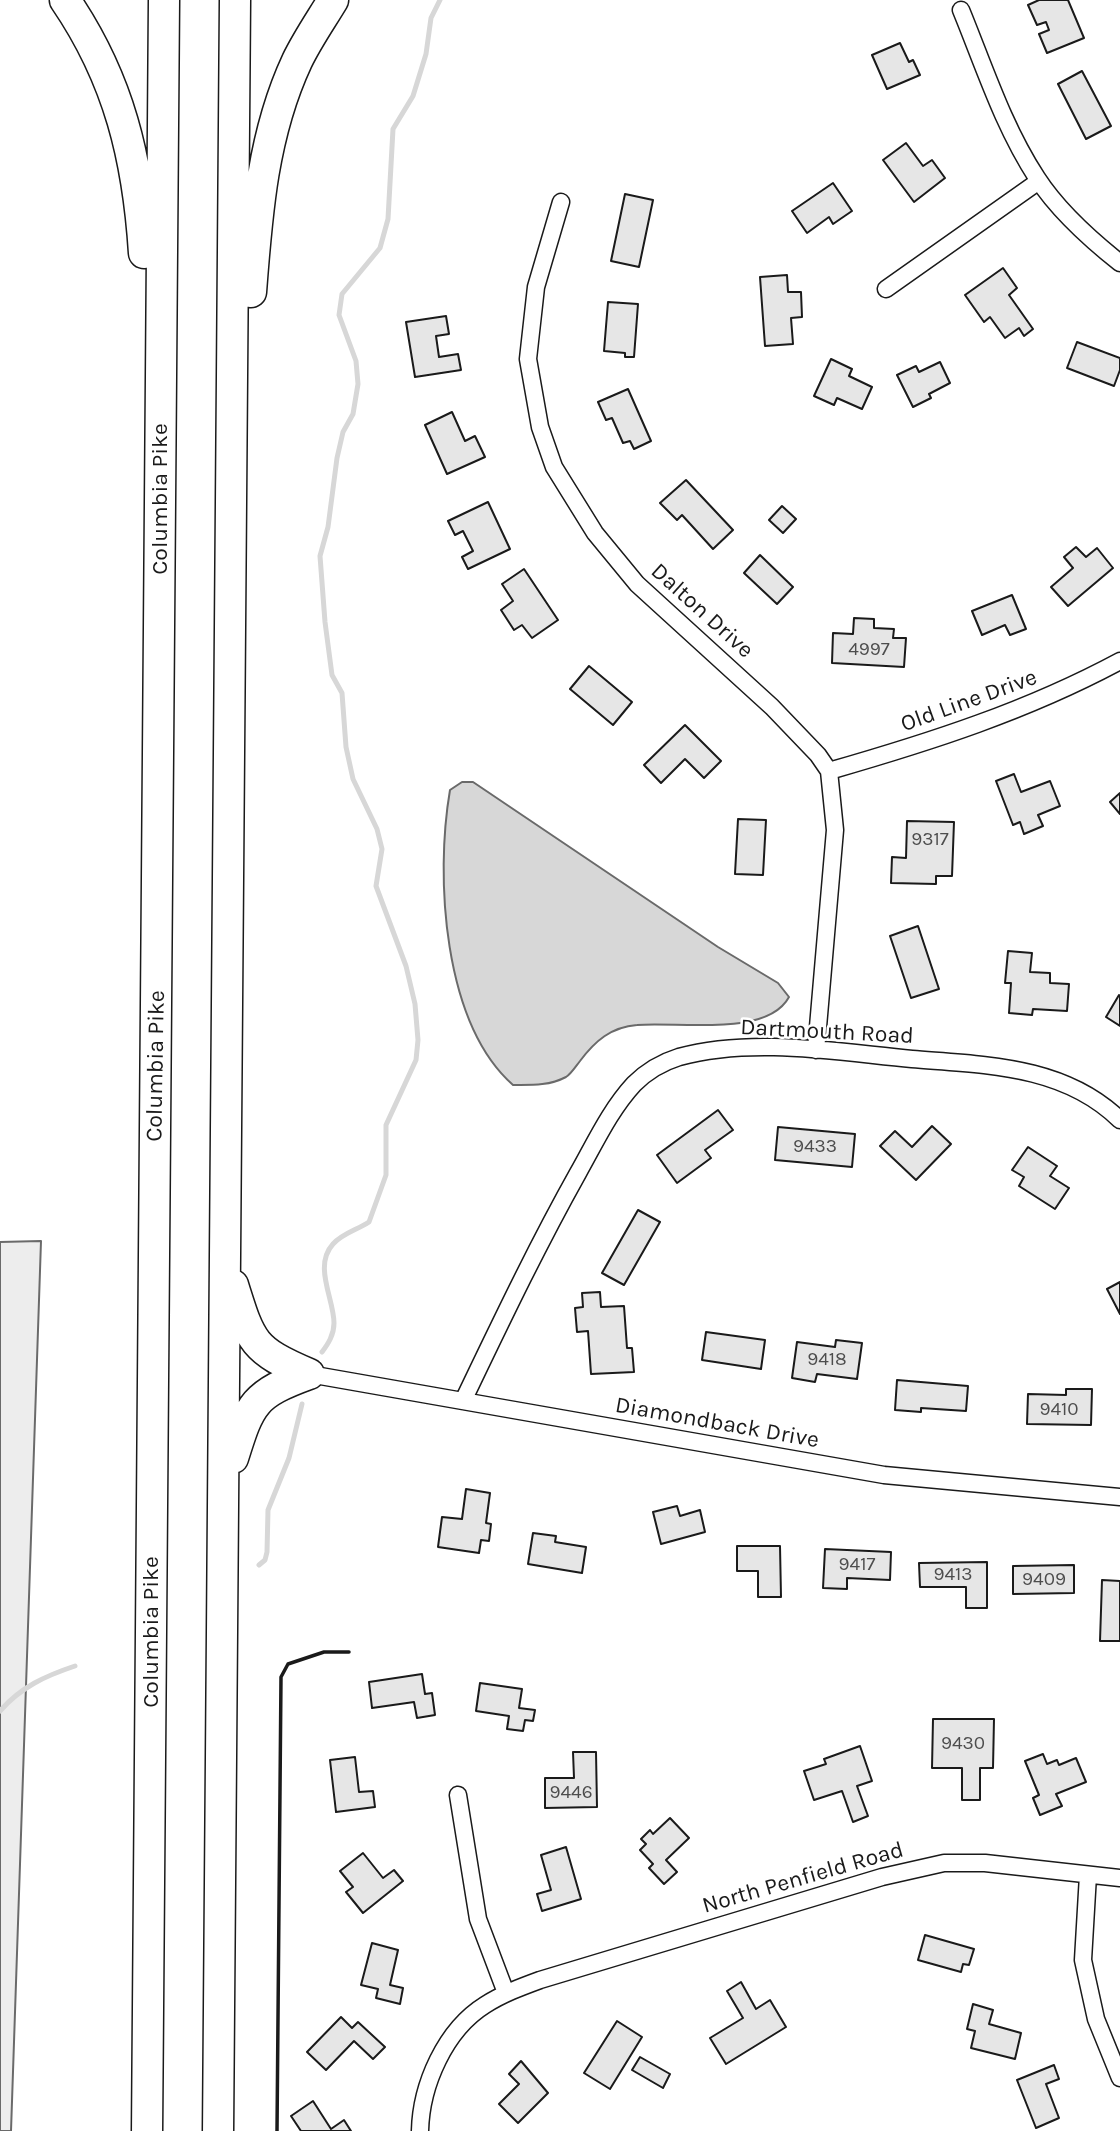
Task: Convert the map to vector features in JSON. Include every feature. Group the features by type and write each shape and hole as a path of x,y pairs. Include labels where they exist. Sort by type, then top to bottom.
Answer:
{"highway":[{"path":"65,0 104,68 130,139 137,178 160,505"},
{"name":"Columbia Pike","path":"147,2131 164,0"},
{"path":"218,2131 235,0"},
{"path":"230,599 261,181 283,95 298,58 333,0"},
{"path":"226,1259 250,1336 267,1354 309,1374"},
{"path":"223,1492 246,1417 253,1405 279,1385 309,1374"}],"street":[{"path":"961,10 1017,145 1039,181 1080,226 1120,263"},
{"path":"887,289 1039,181"},
{"name":"Dalton Drive","path":"561,202 536,288 528,359 540,427 554,467 587,522 629,575 772,707 818,755 828,771"},
{"name":"Old Line Drive","path":"828,771 926,744 1031,705 1120,661"},
{"path":"816,1050 835,830 828,771"},
{"name":"Dartmouth Road","path":"463,1401 561,1202 614,1108 635,1083 653,1068 677,1058 740,1048 816,1050 1031,1072 1080,1089 1103,1103 1120,1120"},
{"name":"Diamondback Drive","path":"309,1374 884,1475 1120,1497"},
{"path":"458,1795 478,1919 506,1993"},
{"name":"North Penfield Road","path":"420,2131 424,2096 440,2057 467,2019 506,1993 916,1868 944,1863 985,1863 1120,1878"},
{"path":"1087,1875 1083,1960 1096,2019 1120,2078"}],"shaded area":[{"path":"462,782 473,782 718,947 778,983 789,997 778,1010 742,1023 628,1026 611,1032 598,1041 566,1077 547,1083 513,1085 490,1058 472,1025 458,987 450,947 445,905 446,825 450,790"},
{"path":"41,1241 11,2131 0,2131 0,1242"}],"building":[{"path":"1039,0 1068,0 1084,38 1047,53 1039,34 1049,30 1046,22 1037,25 1028,5"},
{"path":"900,43 909,62 913,60 920,75 887,89 872,55"},
{"path":"1082,71 1111,126 1086,139 1058,84"},
{"path":"906,143 923,166 932,160 945,178 914,202 883,160"},
{"path":"833,183 852,211 833,224 829,217 807,233 792,211"},
{"path":"625,194 653,200 639,267 611,261"},
{"path":"1003,268 1017,288 1009,295 1033,329 1024,336 1019,328 1005,338 990,317 984,322 965,295"},
{"path":"787,275 788,292 801,292 802,317 791,318 793,344 765,346 760,277"},
{"path":"608,302 638,304 634,357 625,357 625,353 604,351"},
{"path":"446,316 449,334 436,336 439,357 458,354 461,370 415,377 406,322"},
{"path":"1077,342 1120,358 1120,370 1114,386 1067,368"},
{"path":"831,359 852,369 849,376 872,387 862,409 837,398 834,405 814,396"},
{"path":"940,362 950,383 929,394 931,398 913,407 897,375 916,366 919,372"},
{"path":"628,389 651,441 634,449 630,441 623,443 612,418 606,420 598,402"},
{"path":"452,412 465,441 475,436 485,457 447,474 425,425"},
{"path":"686,480 733,530 713,549 682,515 677,520 660,503"},
{"path":"488,502 510,549 468,569 462,557 473,551 463,531 455,535 448,521"},
{"path":"782,506 796,519 783,533 769,520"},
{"path":"1076,547 1086,557 1097,548 1113,568 1068,606 1051,587 1073,568 1064,557"},
{"path":"760,555 793,587 777,604 744,573"},
{"path":"524,569 558,620 532,638 522,625 514,630 501,610 513,601 502,584"},
{"path":"1012,595 1026,629 1010,635 1005,625 982,635 972,611"},
{"path":"854,618 874,619 874,628 894,629 893,638 906,638 904,667 832,663 833,633 853,634"},
{"path":"589,666 632,702 613,725 570,689"},
{"path":"685,725 721,761 704,778 685,759 661,783 644,765"},
{"path":"1014,774 1021,792 1050,781 1060,806 1038,815 1043,826 1024,834 1020,822 1013,825 996,781"},
{"path":"1120,793 1120,814 1110,802"},
{"path":"738,819 766,820 763,875 735,874"},
{"path":"907,821 954,822 952,876 936,876 936,884 891,883 892,857 906,858"},
{"path":"918,926 939,989 911,998 890,936"},
{"path":"1008,951 1032,953 1030,972 1050,973 1050,983 1069,984 1067,1011 1033,1009 1032,1015 1009,1013 1011,983 1005,983"},
{"path":"1120,996 1120,1026 1106,1017"},
{"path":"718,1110 733,1130 705,1150 711,1158 677,1183 657,1155"},
{"path":"932,1126 951,1144 916,1180 880,1146 895,1131 912,1147"},
{"path":"778,1127 855,1134 852,1167 775,1160"},
{"path":"1028,1147 1057,1166 1050,1176 1069,1188 1055,1209 1019,1186 1024,1177 1012,1170"},
{"path":"638,1210 660,1222 624,1285 602,1273"},
{"path":"1120,1282 1120,1314 1107,1289"},
{"path":"600,1292 601,1307 624,1306 627,1348 632,1348 634,1372 591,1374 588,1331 577,1332 575,1308 583,1307 582,1293"},
{"path":"706,1332 765,1340 761,1369 702,1360"},
{"path":"836,1340 862,1343 857,1379 817,1374 815,1382 792,1378 797,1342 835,1347"},
{"path":"897,1380 968,1386 966,1411 921,1408 921,1412 895,1410"},
{"path":"1066,1389 1092,1389 1091,1425 1027,1424 1028,1394 1066,1395"},
{"path":"466,1489 490,1493 486,1523 491,1524 489,1541 481,1540 479,1553 438,1547 442,1517 462,1519"},
{"path":"677,1506 680,1516 700,1510 705,1532 661,1544 653,1512"},
{"path":"533,1533 556,1536 555,1542 586,1547 582,1573 528,1564"},
{"path":"737,1546 780,1546 781,1597 758,1597 758,1571 737,1571"},
{"path":"825,1549 891,1552 890,1580 847,1578 847,1589 823,1588"},
{"path":"987,1562 987,1608 966,1608 966,1587 920,1587 919,1563"},
{"path":"1074,1565 1074,1593 1013,1594 1013,1566"},
{"path":"1102,1580 1120,1581 1120,1641 1100,1641"},
{"path":"422,1674 425,1694 432,1693 435,1715 417,1718 414,1702 372,1708 369,1682"},
{"path":"480,1683 522,1689 519,1708 535,1710 533,1721 525,1720 523,1731 507,1729 509,1716 476,1711"},
{"path":"933,1719 994,1719 993,1768 980,1768 980,1800 962,1800 962,1768 932,1768"},
{"path":"860,1746 872,1781 857,1786 868,1816 853,1822 842,1791 814,1800 804,1771 826,1764 824,1759"},
{"path":"573,1752 596,1752 597,1807 545,1808 545,1778 574,1778"},
{"path":"1043,1754 1047,1764 1057,1760 1059,1765 1076,1758 1086,1782 1056,1794 1062,1806 1040,1815 1033,1798 1039,1795 1025,1761"},
{"path":"355,1757 359,1792 373,1791 375,1807 336,1812 330,1760"},
{"path":"670,1818 689,1838 666,1860 677,1872 664,1884 649,1868 653,1864 640,1850 646,1844 641,1839 650,1830 653,1834"},
{"path":"566,1847 581,1899 542,1911 537,1894 551,1890 541,1855"},
{"path":"363,1853 383,1878 394,1870 403,1881 363,1913 346,1892 353,1887 340,1871"},
{"path":"925,1935 974,1949 969,1965 963,1964 961,1972 918,1960"},
{"path":"372,1943 398,1950 390,1985 403,1988 400,2004 376,1998 378,1989 361,1985"},
{"path":"741,1982 756,2009 770,2000 786,2027 726,2064 710,2038 743,2018 727,1991"},
{"path":"973,2004 993,2010 989,2024 1021,2033 1015,2059 971,2048 975,2031 967,2029"},
{"path":"341,2017 352,2028 358,2022 385,2047 373,2059 354,2041 326,2070 307,2052"},
{"path":"617,2021 642,2037 610,2089 584,2073"},
{"path":"640,2057 670,2074 663,2088 632,2070"},
{"path":"521,2061 548,2093 518,2123 499,2104 519,2084 509,2074"},
{"path":"1054,2065 1059,2079 1046,2084 1059,2118 1036,2128 1017,2080"},
{"path":"313,2101 331,2129 344,2120 351,2131 301,2131 291,2116"}],"waterway":[{"path":"322,1352 332,1335 334,1323 326,1283 327,1253 341,1237 369,1222 386,1175 386,1125 416,1060 418,1040 415,1004 406,966 376,886 382,849 377,829 353,779 346,747 342,693 332,675 325,622 320,556 328,527 337,458 343,432 353,414 358,384 356,361 339,315 342,294 380,248 388,219 393,129 413,96 426,54 431,18 440,0"},
{"path":"259,1565 265,1560 267,1552 268,1510 289,1458 302,1404"},
{"path":"0,1711 16,1695 34,1683 75,1666"}],"wall":[{"path":"277,2131 281,1677 288,1664 324,1652 349,1652"}]}
